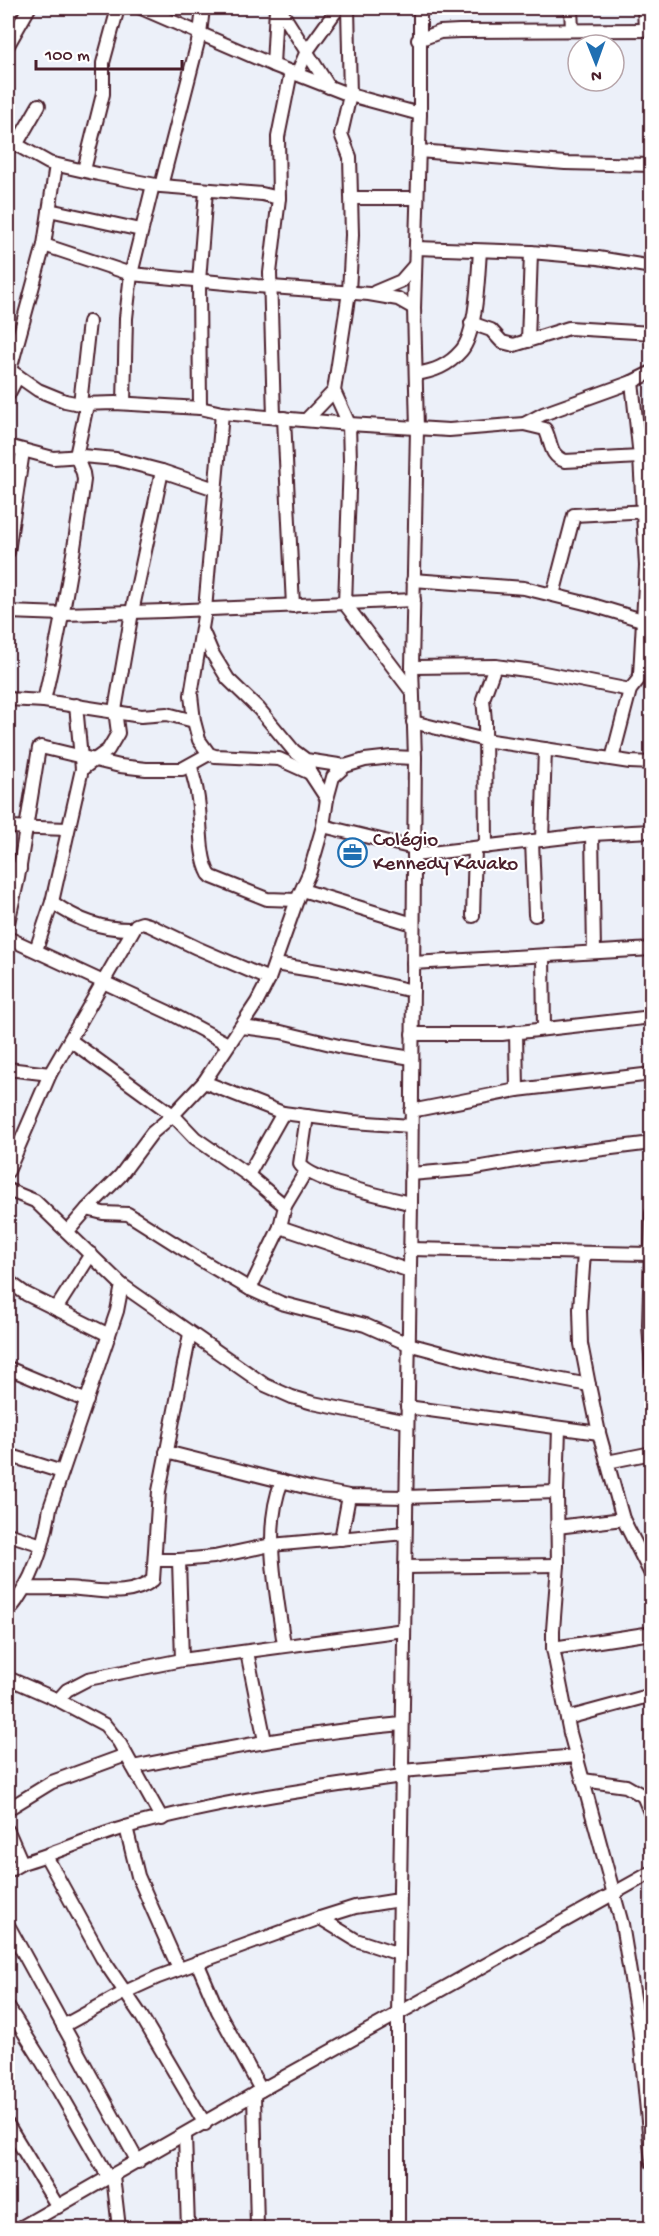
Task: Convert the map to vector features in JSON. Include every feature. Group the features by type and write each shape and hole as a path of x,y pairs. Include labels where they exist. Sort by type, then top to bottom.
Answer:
{"street":[{"path":"8,45 29,8"},
{"path":"84,170 102,94 103,63 118,8"},
{"path":"141,8 273,65 350,95 420,114"},
{"path":"124,404 126,318 131,273 141,230 157,186 200,34 203,8"},
{"path":"273,65 277,8"},
{"path":"277,8 329,87"},
{"path":"293,606 270,287 270,259 277,224 279,198 279,137 294,73 338,8"},
{"path":"348,8 350,95 341,134 350,157 352,198 349,292 334,391 349,424 350,461 345,604 412,692"},
{"path":"398,2229 399,1900 411,1204 414,851 412,667 417,429 414,308 420,114 418,40 420,8"},
{"path":"572,8 572,30"},
{"path":"418,40 440,32 459,31 648,30 644,8"},
{"path":"39,105 12,143 36,158 56,165 157,186 258,194 279,198"},
{"path":"419,151 565,164 651,165"},
{"path":"8,395 44,245 56,165"},
{"path":"200,408 199,281 206,191"},
{"path":"352,198 417,198"},
{"path":"50,210 141,230"},
{"path":"44,245 131,273 199,281 369,294 398,299 414,308"},
{"path":"416,248 531,252 579,256 651,267"},
{"path":"416,374 434,370 463,350 476,305 480,251"},
{"path":"528,341 531,252"},
{"path":"369,294 401,281 415,266"},
{"path":"44,701 64,614 84,480 76,456 84,404 89,322"},
{"path":"471,323 491,330 507,344 522,344 569,328 651,333"},
{"path":"12,372 38,390 65,401 84,404 200,408 222,413 417,429 475,429 524,424 545,429 552,453 565,461 640,457"},
{"path":"524,424 543,414 632,382 651,372"},
{"path":"612,759 630,690 640,675 648,546 648,511 632,382"},
{"path":"306,420 334,391"},
{"path":"222,413 205,610 191,695 194,721 199,740 209,754 223,757 279,759 310,773"},
{"path":"8,446 53,458 76,456 116,459 162,471 215,489"},
{"path":"8,552 24,451"},
{"path":"85,762 112,745 117,733 115,710 132,612 162,471"},
{"path":"554,595 574,515 648,511"},
{"path":"414,580 524,588 642,620"},
{"path":"8,612 64,614 205,610 414,600"},
{"path":"202,631 228,679 259,710 294,751 306,760 345,766 378,758 414,758"},
{"path":"412,667 495,666 534,671 630,690"},
{"path":"473,916 481,848 485,740 483,694 495,666"},
{"path":"8,699 115,710 141,716 167,714 194,721"},
{"path":"36,950 52,902 85,762 75,705"},
{"path":"413,722 485,740 651,763"},
{"path":"8,923 14,869 26,828 39,748 85,762 146,769 187,767 209,754"},
{"path":"535,915 537,841 545,749"},
{"path":"306,760 310,773 327,799"},
{"path":"68,1231 120,1176 152,1133 204,1083 228,1044 242,1027 269,979 310,871 323,826 333,777 345,766"},
{"path":"187,767 197,793 207,871 212,877 267,899 299,895 413,924"},
{"path":"323,826 414,851 481,848 592,834 651,831"},
{"path":"8,827 68,829"},
{"path":"592,834 594,951"},
{"path":"52,902 80,920 116,930 133,929"},
{"path":"8,1171 19,1141 50,1074 136,925 142,923 269,979"},
{"path":"8,938 168,1012 228,1044"},
{"path":"413,963 651,949"},
{"path":"543,956 544,1028"},
{"path":"274,964 342,975 412,991"},
{"path":"412,1034 516,1032 651,1017"},
{"path":"242,1027 281,1032 343,1047 412,1058"},
{"path":"516,1032 517,1090"},
{"path":"70,1041 173,1115 195,1138 248,1175 285,1206"},
{"path":"8,1069 50,1074"},
{"path":"411,1111 517,1090 651,1074"},
{"path":"204,1083 283,1113 352,1122 411,1126"},
{"path":"248,1175 283,1113"},
{"path":"307,1116 300,1164 306,1172 322,1179 411,1204"},
{"path":"411,1174 470,1169 539,1157 651,1143"},
{"path":"250,1289 280,1227 285,1206 306,1172"},
{"path":"8,1190 35,1201 122,1285 250,1376 292,1397 407,1422"},
{"path":"87,1209 103,1213 128,1214 178,1247 250,1289 281,1303 364,1325 408,1344 494,1367 589,1385"},
{"path":"651,1214 649,1254 651,1370"},
{"path":"280,1227 410,1271"},
{"path":"410,1249 649,1254"},
{"path":"584,1253 580,1309 581,1344 589,1385 599,1433 623,1519 651,1576"},
{"path":"56,1309 91,1254"},
{"path":"8,1281 26,1294 109,1335"},
{"path":"9,1607 26,1588 42,1545 50,1508 109,1335 122,1285"},
{"path":"26,1588 77,1588 122,1593 145,1586 153,1580 156,1521 166,1452 190,1334"},
{"path":"8,1368 87,1401"},
{"path":"408,1407 599,1433"},
{"path":"559,1428 558,1565 553,1630 554,1648 567,1718 622,1924 639,2028 651,2163"},
{"path":"166,1452 349,1496 406,1497 557,1492"},
{"path":"607,1462 651,1453"},
{"path":"8,1455 62,1472"},
{"path":"282,1481 277,1493 271,1545 284,1645"},
{"path":"341,1539 349,1496"},
{"path":"557,1527 623,1519"},
{"path":"155,1560 214,1557 271,1545 405,1533"},
{"path":"8,1534 42,1545"},
{"path":"637,1545 651,1544"},
{"path":"179,1560 182,1660"},
{"path":"405,1567 558,1565"},
{"path":"58,1700 67,1690 88,1679 182,1660 404,1630"},
{"path":"554,1648 651,1633"},
{"path":"247,1652 265,1741"},
{"path":"9,1683 58,1700 105,1725 119,1742 162,1819"},
{"path":"567,1718 651,1695"},
{"path":"133,1767 265,1741 339,1730 402,1724"},
{"path":"8,1809 52,1782 126,1755"},
{"path":"8,1871 22,1863 126,1827 279,1795 402,1773 577,1756"},
{"path":"584,1780 626,1786 648,1799 651,1817"},
{"path":"126,1827 138,1876 179,1969"},
{"path":"8,1831 22,1863"},
{"path":"46,1856 102,1958 205,2124"},
{"path":"20,2229 258,2092 651,1872"},
{"path":"63,2026 125,1992 197,1962 355,1907 399,1900"},
{"path":"320,1918 356,1940 399,1954"},
{"path":"8,1925 138,2162"},
{"path":"197,1962 218,2011 258,2092 257,2229"},
{"path":"8,2007 111,2177 119,2229"},
{"path":"8,2125 58,2207"},
{"path":"185,2135 188,2229"}],"place":[{"name":"Colégio Kennedy Kavako","path":"352,853"}]}
